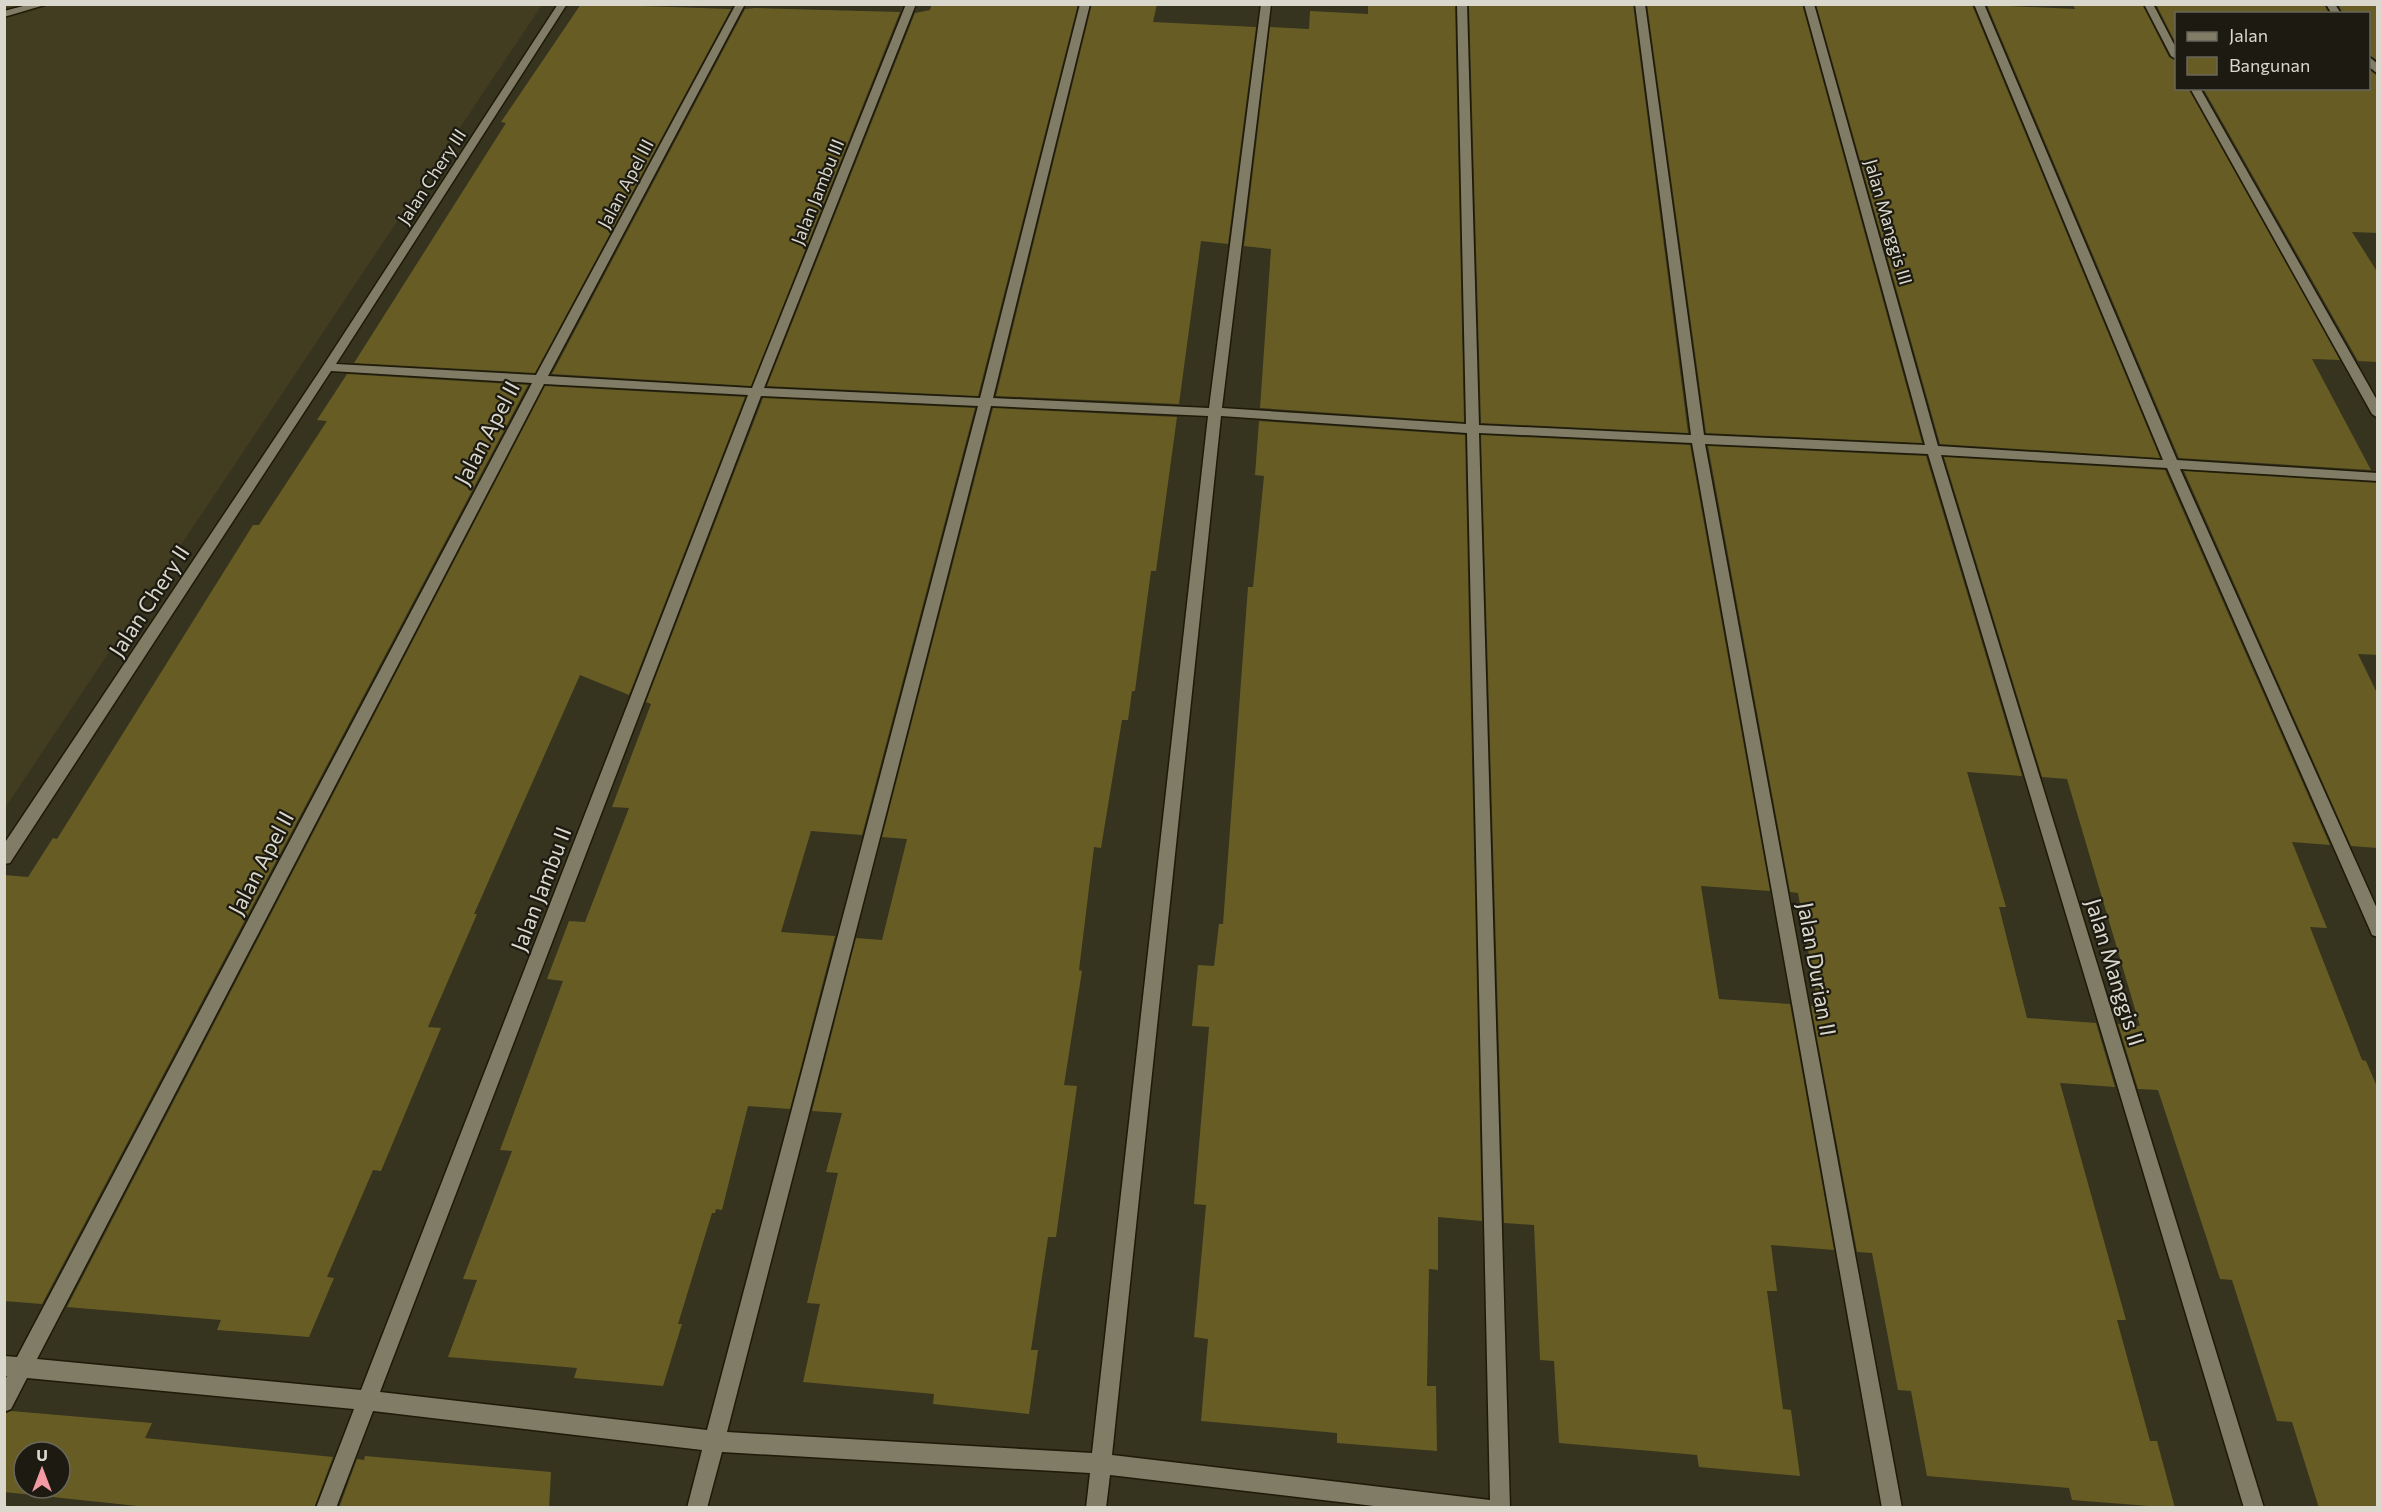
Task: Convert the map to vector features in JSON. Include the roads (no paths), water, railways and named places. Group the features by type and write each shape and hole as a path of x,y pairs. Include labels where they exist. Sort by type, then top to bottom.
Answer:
{"street":[{"path":"4,14 44,4"},
{"name":"Jalan Chery III","path":"328,367 563,4"},
{"name":"Jalan Apel III","path":"540,380 741,4"},
{"name":"Jalan Jambu III","path":"756,392 912,4"},
{"path":"697,1508 986,400 1085,4"},
{"path":"1096,1508 1215,412 1266,4"},
{"path":"1462,4 1500,1508"},
{"name":"Jalan Durian II","path":"1640,4 1698,439 1892,1508"},
{"name":"Jalan Manggis III","path":"1809,4 1932,450"},
{"path":"1979,4 2172,465 2378,930"},
{"path":"2148,4 2175,54"},
{"path":"2196,90 2378,414"},
{"path":"328,367 756,392 986,400 1473,429 1932,450 2378,477"},
{"name":"Jalan Chery II","path":"4,858 328,367"},
{"name":"Jalan Apel II","path":"4,1402 14,1367 540,380"},
{"name":"Jalan Jambu II","path":"326,1508 756,392"},
{"name":"Jalan Manggis II","path":"1932,450 2254,1508"},
{"path":"14,1367 369,1401 713,1442 1101,1464 1485,1508"}]}
